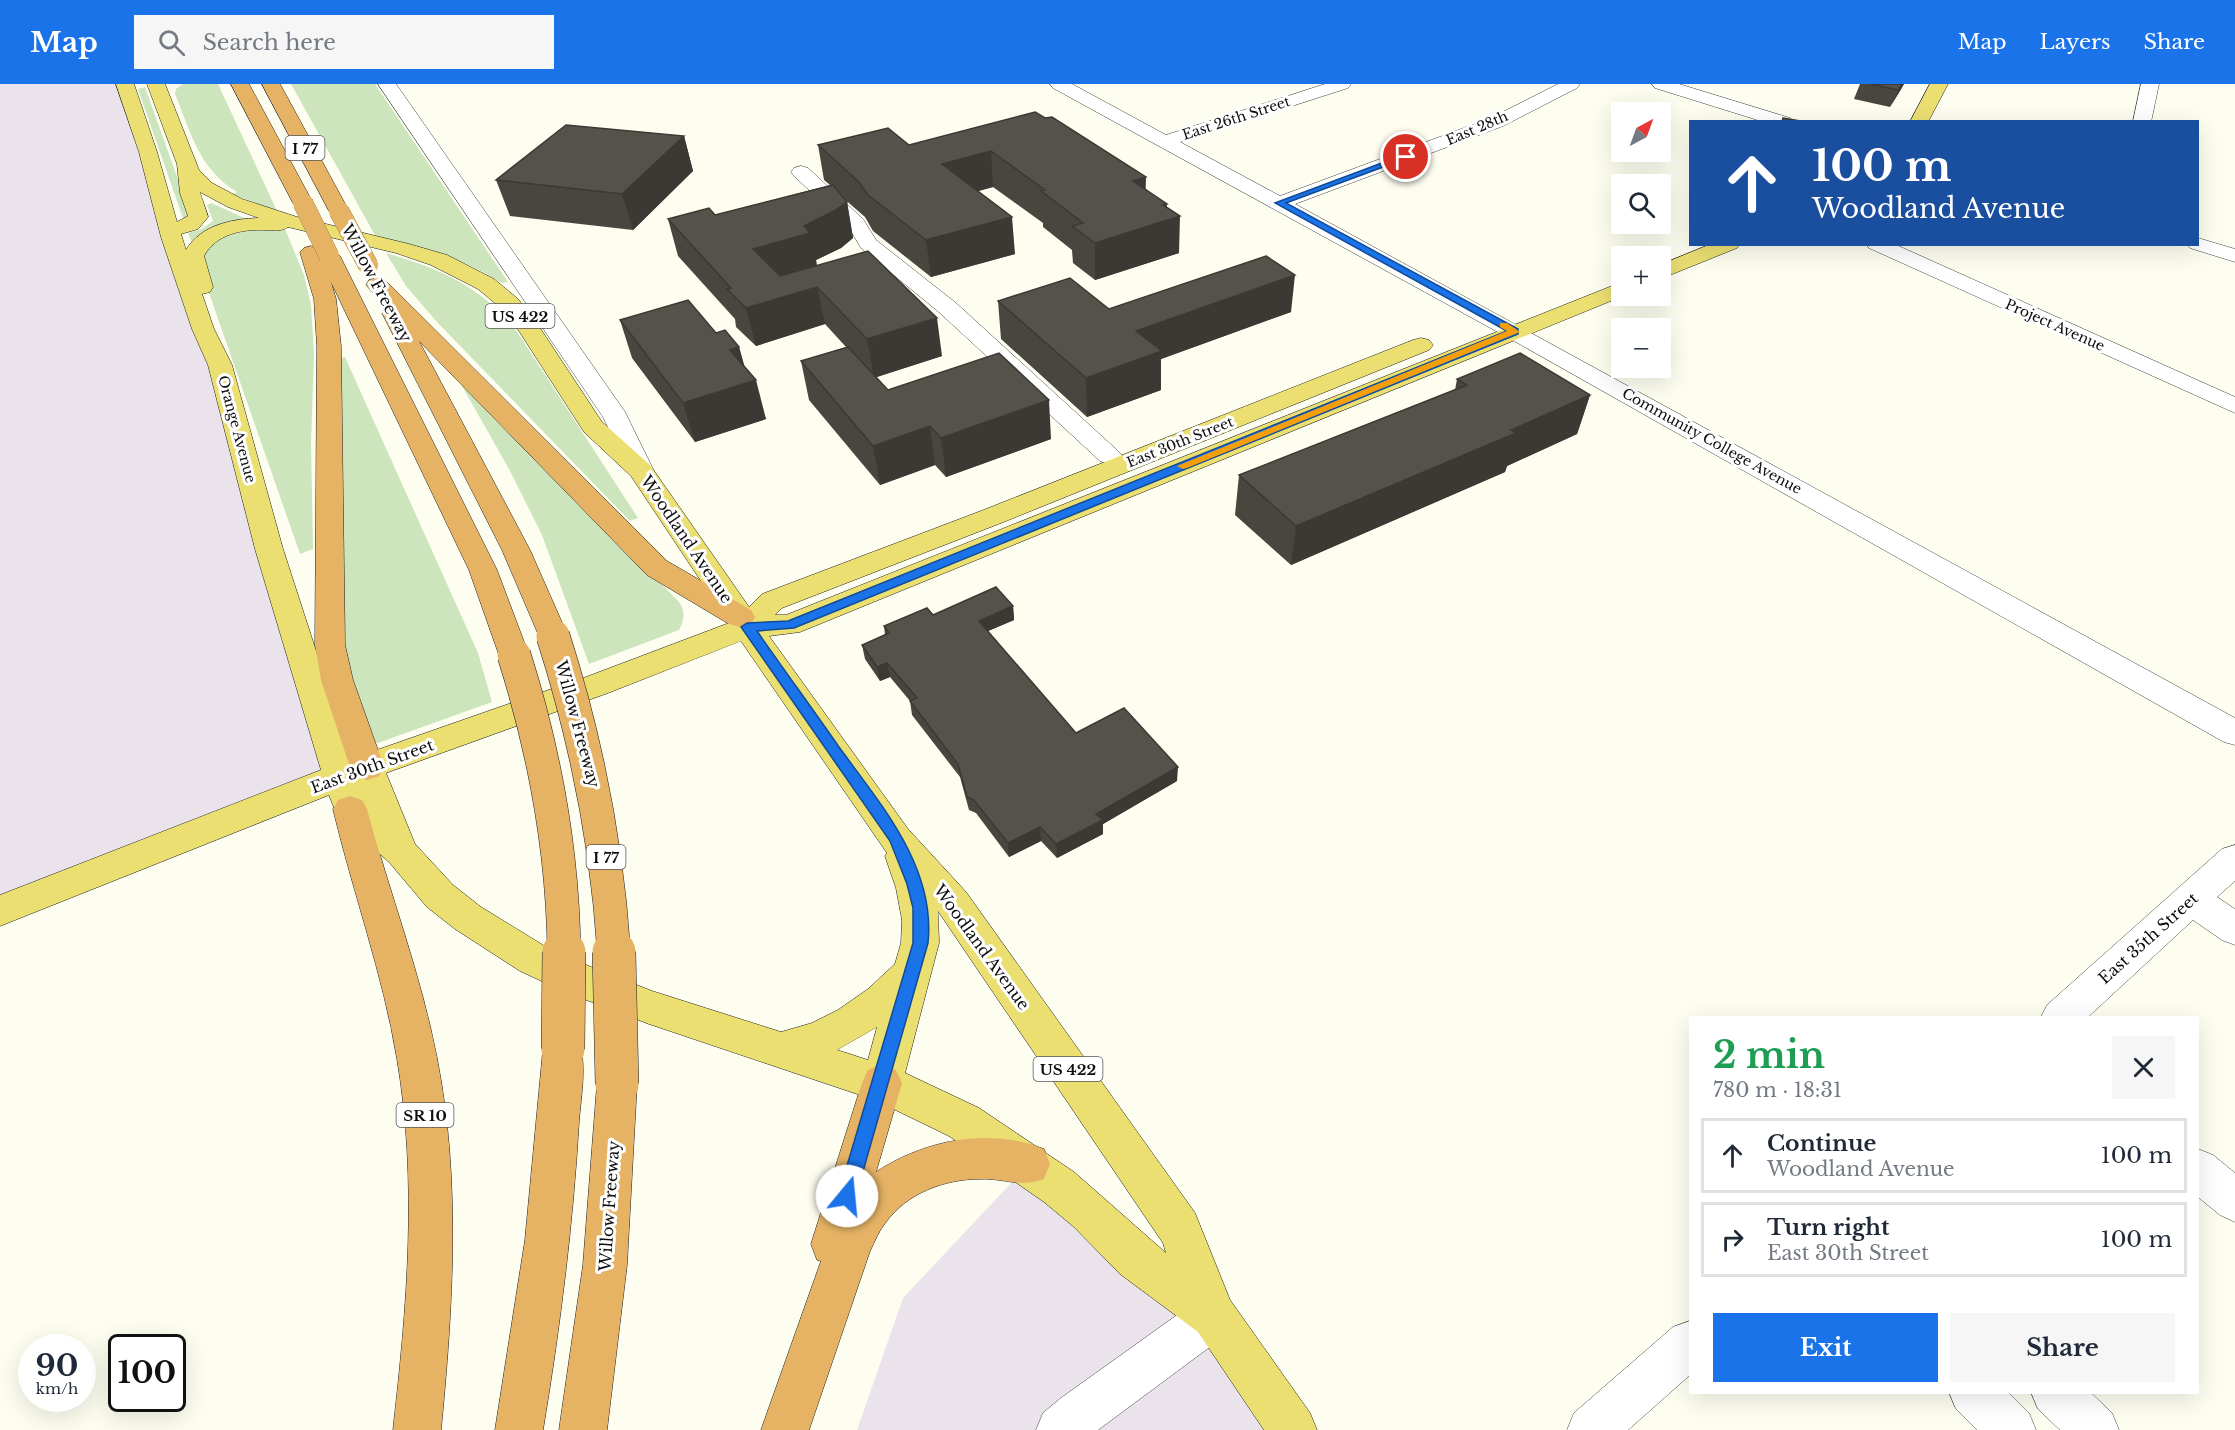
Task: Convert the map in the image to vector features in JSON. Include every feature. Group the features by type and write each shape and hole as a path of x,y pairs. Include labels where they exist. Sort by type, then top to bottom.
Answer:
{"highway":[{"name":"Willow Freeway","path":"240,84 275,147 295,202 320,254 483,570 529,701 542,759 562,886 563,1049 559,1138 549,1239 519,1430"},
{"name":"Willow Freeway","path":"271,84 440,400 516,550 553,636 584,735 597,793 613,927 617,1084 605,1265 583,1430"},
{"path":"320,254 329,346 330,645 353,784"},
{"path":"373,275 657,567 744,622"},
{"name":"SR 10","path":"353,784 361,854 403,1000 423,1094 430,1234 417,1430"},
{"path":"790,1415 827,1265 882,1083"},
{"path":"790,1415 851,1242 869,1208 881,1194 908,1176 939,1164 981,1158 1029,1164"}],"main road":[{"name":"Orange Avenue","path":"128,84 169,231 203,329 219,365 269,549 353,784 401,852"},
{"path":"1920,120 1939,84"},
{"name":"US 422","path":"163,87 186,163 190,171 205,187 223,197 273,216 345,236 402,248 439,260 472,275 499,294 529,328 592,427 641,471"},
{"path":"169,231 191,225 198,217 190,193 186,163"},
{"path":"219,365 215,324 193,255 200,243 224,231 255,223 345,236"},
{"path":"1671,248 1689,240"},
{"path":"1671,268 1725,246"},
{"path":"1544,297 1611,272"},
{"name":"East 30th Street","path":"0,911 353,784 597,685 744,622 789,625 1505,319 1611,291"},
{"name":"Woodland Avenue","path":"641,471 896,838 953,903 1179,1229 1214,1316 1293,1430"},
{"name":"Woodland Avenue","path":"353,784 401,852 440,896 468,918 533,958 611,993 882,1083 964,1122 1029,1164 1089,1212 1136,1258 1214,1316"},
{"path":"882,1083 920,943 922,926 914,884 896,838"},
{"path":"780,1050 810,1044 850,1024 887,997 912,973"}],"street":[{"name":"Woodland Avenue","path":"387,84 616,417 641,471"},
{"name":"Community College Avenue","path":"1059,84 1279,203 1505,319 2235,733"},
{"name":"East 26th Street","path":"1165,141 1342,84"},
{"name":"East 28th","path":"1279,203 1497,122 1572,84"},
{"path":"1661,84 1778,120"},
{"path":"2142,120 2150,84"},
{"path":"801,172 856,223 868,244 948,308 1109,456"},
{"path":"2199,245 2235,256"},
{"name":"Project Avenue","path":"1880,246 2235,406"},
{"name":"East 35th Street","path":"2062,1016 2235,859"},
{"path":"2191,899 2235,929"},
{"path":"2199,1171 2235,1200"},
{"path":"1060,1430 1101,1396 1214,1316"},
{"path":"1591,1430 1689,1345"},
{"path":"1975,1394 2012,1430"},
{"path":"2057,1394 2096,1430"}],"shaded area":[{"path":"0,84 125,84 341,776 0,911"},
{"path":"1029,1164 1293,1430 857,1430 903,1298"}],"green space":[{"path":"183,84 218,84 277,211 232,194 237,192 224,183 205,161 175,94 176,89"},
{"path":"291,84 375,84 508,282 502,283 441,254 376,237"},
{"path":"145,87 191,216 184,221 138,89"},
{"path":"211,203 249,220 191,241 188,233 202,229 213,221 207,205"},
{"path":"273,226 285,229 304,275 311,305 314,354 311,443 313,549 300,554 201,270 204,248 234,230"},
{"path":"386,253 455,279 484,298 512,324 638,518 630,521 437,322 406,286"},
{"path":"345,357 478,653 492,702 378,743 370,741 340,656 338,359"},
{"path":"468,385 679,602 684,616 679,630 589,664 542,535 509,469 462,386"}],"building":[{"path":"1870,84 1902,84 1898,90"},
{"path":"1035,112 1045,118 1052,117 1146,177 1133,181 1167,204 1163,205 1180,216 1095,243 1072,226 1083,223 1041,191 1045,190 991,151 942,164 1012,217 926,240 868,195 859,182 818,145 888,128 909,145"},
{"path":"566,125 684,136 622,194 496,180"},
{"path":"833,185 847,202 804,226 810,233 753,249 780,276 868,251 937,318 867,339 817,287 746,308 727,289 731,288 668,219 709,208 715,215"},
{"path":"1266,256 1295,275 1136,331 1162,351 1086,378 998,301 1070,278 1109,309"},
{"path":"688,300 716,333 725,330 739,347 730,350 756,380 683,403 620,320"},
{"path":"848,347 888,390 999,353 1049,400 941,438 930,426 873,446 801,361"},
{"path":"1520,353 1590,395 1511,430 1516,433 1296,526 1239,475 1467,385 1457,379"},
{"path":"996,587 1013,606 979,621 1076,733 1124,708 1178,767 1096,814 1103,820 1056,844 1040,827 1008,843 974,800 967,797 958,764 910,701 917,698 887,663 877,667 862,645 889,633 884,626 927,608 933,615"}],"slow traffic":[{"path":"1183,466 1515,332 1503,325"}],"route":[{"path":"847,1196 882,1083 920,943 922,926 920,908 914,884 896,838 747,627 789,625 1515,332 1279,203 1406,157"}]}
